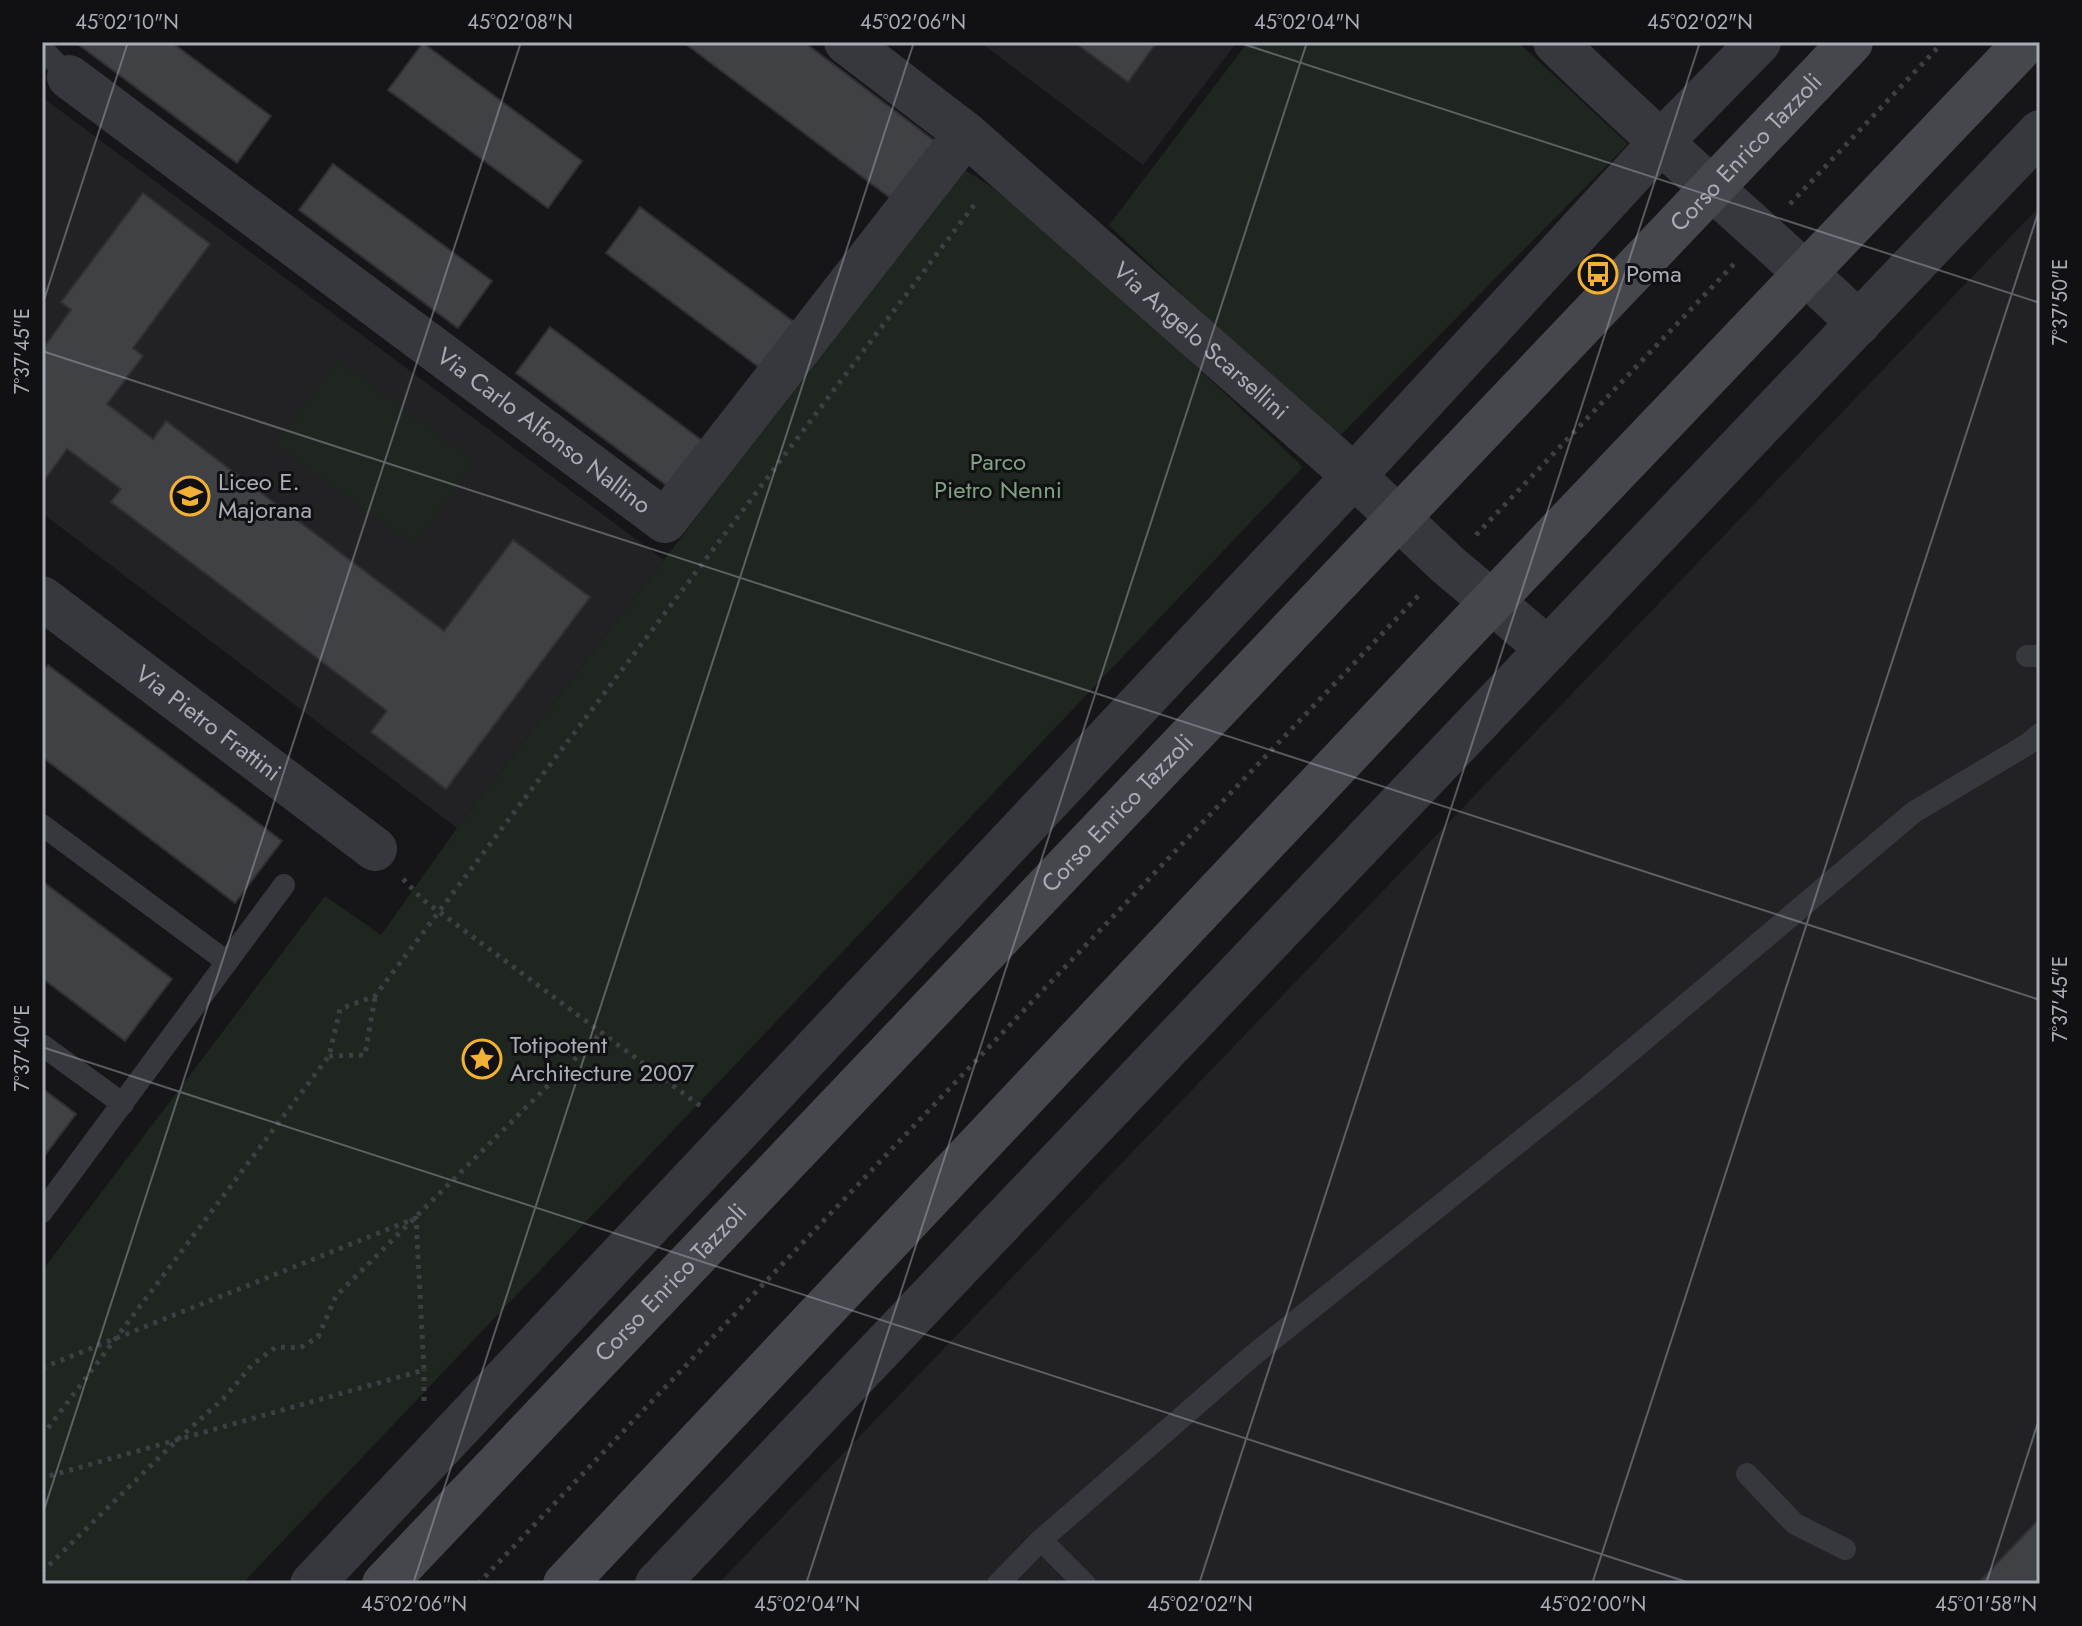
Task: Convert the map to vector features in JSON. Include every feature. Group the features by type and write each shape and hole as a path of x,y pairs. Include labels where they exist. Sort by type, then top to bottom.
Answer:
{"street":[{"name":"Via Angelo Scarsellini","path":"846,42 966,134 1354,476 1448,565 1548,649"},
{"path":"1555,42 1859,323"},
{"path":"312,1584 1354,476 1661,142 1759,42"},
{"name":"Corso Enrico Tazzoli","path":"384,1584 1851,42"},
{"path":"565,1584 1492,602 2026,42"},
{"name":"Via Carlo Alfonso Nallino","path":"56,62 665,521 966,134"},
{"path":"657,1584 2040,132"},
{"name":"Via Pietro Frattini","path":"42,598 375,849"}],"lane":[{"path":"998,1584 1041,1540 1251,1357 1594,1082 1914,812 2040,734"},
{"path":"42,825 227,962"},
{"path":"42,1212 284,885"},
{"path":"42,1045 123,1104"},
{"path":"1747,1474 1795,1524 1845,1549"},
{"path":"1041,1540 1085,1584"}],"path":[{"path":"478,1584 1943,42"},
{"path":"329,1056 365,1055 375,996 1003,167"},
{"path":"375,849 422,899 699,1104 735,1137"},
{"path":"42,1436 329,1056 340,1009 375,996"},
{"path":"42,1572 223,1399 253,1364 276,1347 300,1348 318,1337 336,1296 601,1033"},
{"path":"42,1368 416,1218"},
{"path":"42,1478 424,1370 416,1218"}],"shaded area":[{"path":"980,42 1237,42 1143,165"},
{"path":"42,97 664,560 457,828 42,513"},
{"path":"2040,206 2040,1584 718,1584"}],"green space":[{"path":"1248,42 1518,42 1628,144 1335,441 1109,225"},
{"name":"Parco Pietro Nenni","path":"960,167 989,185 1066,244 1303,467 242,1584 42,1584 42,1271 325,896 381,935 457,828 664,560"},
{"path":"338,360 475,462 414,545 276,445"}],"building":[{"path":"81,42 171,42 271,116 237,163 79,45"},
{"path":"683,42 804,42 936,142 893,200"},
{"path":"1074,42 1157,42 1128,82"},
{"path":"423,43 582,161 548,208 388,90"},
{"path":"333,164 492,281 458,328 299,210"},
{"name":"Liceo E. Majorana","path":"143,193 210,244 133,348 143,356 107,404 153,439 166,421 444,631 513,540 590,597 446,789 371,732 387,711 111,502 121,489 67,449 46,478 42,475 42,350 71,310 61,302"},
{"name":"Liceo E. Majorana","path":"143,193 210,244 133,348 143,356 107,404 153,439 166,421 444,631 513,540 590,597 446,789 371,732 387,711 111,502 121,489 67,449 46,478 42,475 42,350 71,310 61,302"},
{"path":"640,207 798,325 764,371 606,253"},
{"path":"550,327 708,445 674,491 516,373"},
{"path":"48,665 282,841 235,903 42,757 42,673"},
{"path":"42,881 172,979 125,1041 42,978"},
{"path":"42,1088 76,1114 42,1159"},
{"path":"2040,1518 2040,1584 1977,1584"}],"place":[{"name":"Poma","path":"1598,274"},
{"name":"Liceo E. Majorana","path":"190,496"},
{"name":"Totipotent Architecture 2007","path":"482,1059"}]}
